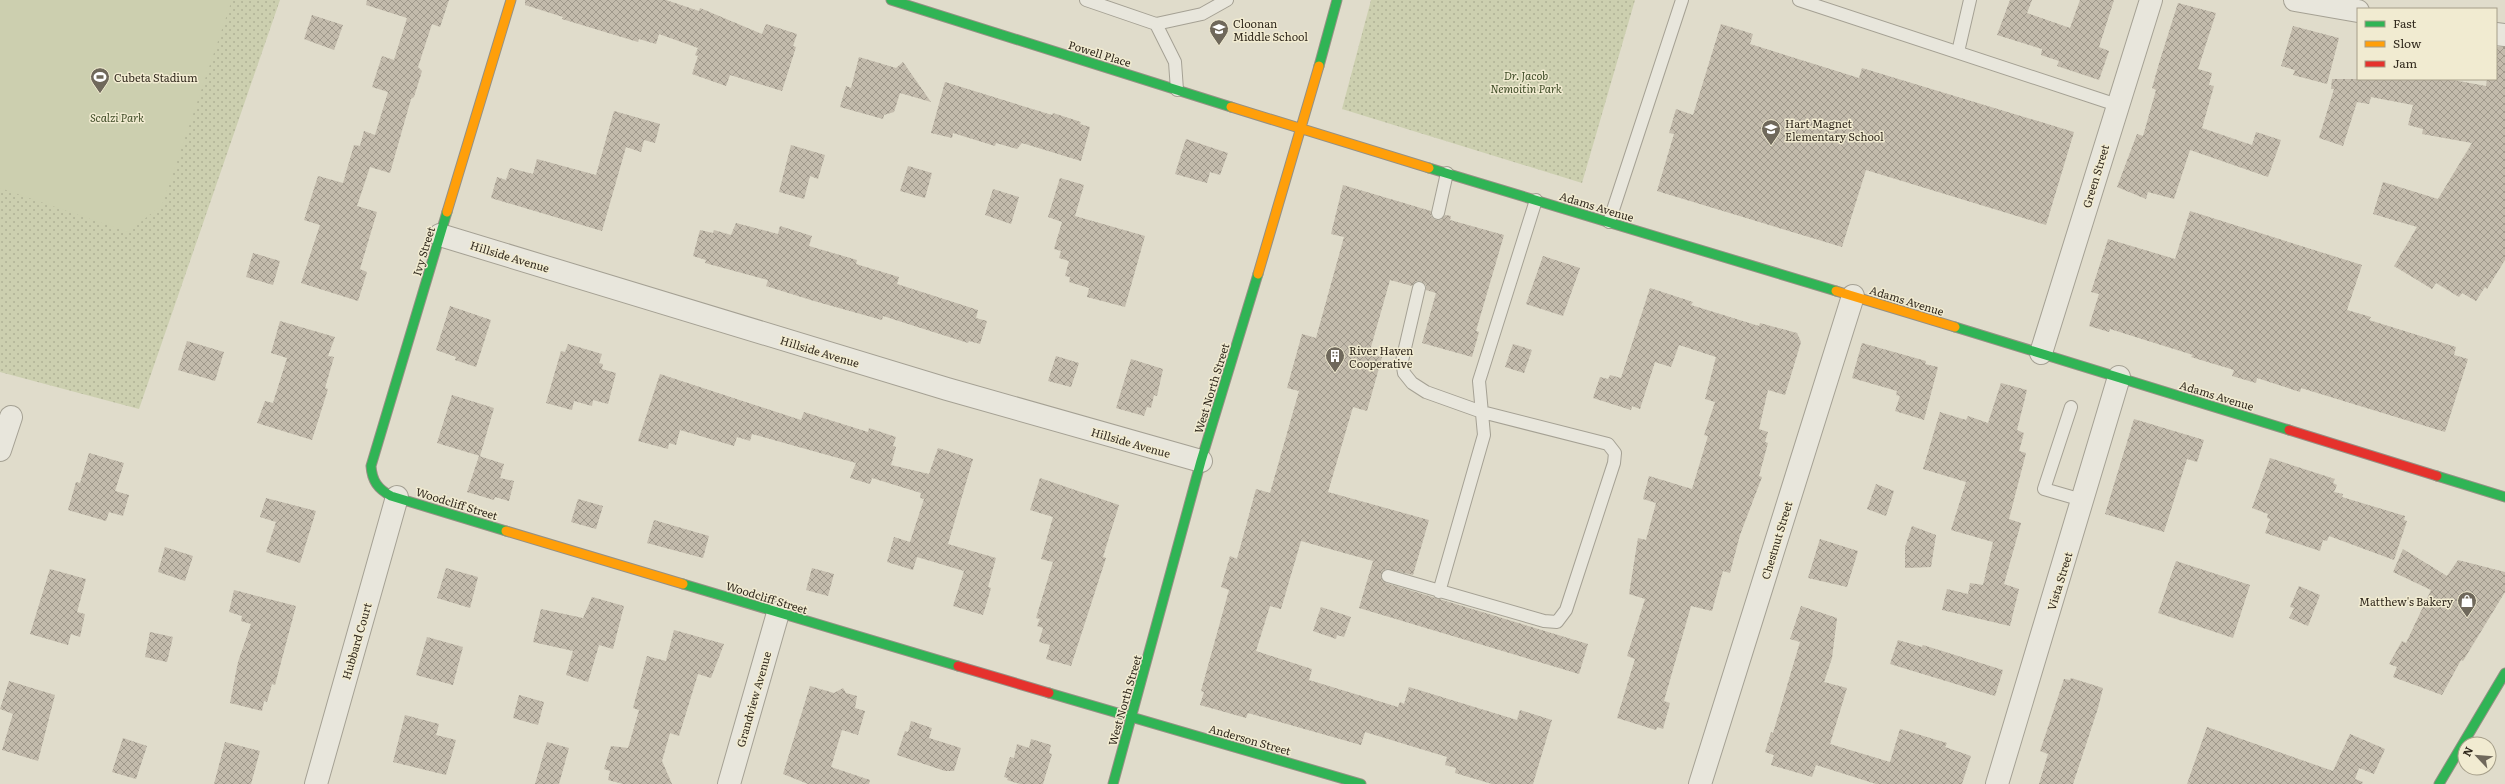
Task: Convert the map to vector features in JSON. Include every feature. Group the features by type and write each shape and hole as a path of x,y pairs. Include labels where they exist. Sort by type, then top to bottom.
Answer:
{"street":[{"name":"Ivy Street","path":"397,498 378,488 372,478 371,466 511,0"},
{"name":"Powell Place","path":"891,0 1301,129"},
{"name":"West North Street","path":"1113,784 1202,461 1301,129 1337,0"},
{"name":"Green Street","path":"2041,353 2117,105 2151,0"},
{"path":"2295,0 2357,11"},
{"name":"Adams Avenue","path":"1301,129 2041,353 2505,498"},
{"name":"Hillside Avenue","path":"440,235 947,389 1202,461"},
{"name":"Chestnut Street","path":"1700,784 1853,296"},
{"name":"Vista Street","path":"1997,784 2119,377"},
{"path":"0,450 11,417"},
{"name":"Woodcliff Street","path":"397,498 1132,718"},
{"name":"Hubbard Court","path":"316,784 397,498"},
{"name":"Grandview Avenue","path":"729,784 778,613"},
{"path":"2439,784 2505,673"},
{"name":"Anderson Street","path":"1132,718 1360,784"}],"lane":[{"path":"1086,0 1156,24 1202,14 1226,0"},
{"path":"1608,222 1682,0"},
{"path":"1799,0 2117,105"},
{"path":"1958,52 1970,0"},
{"path":"1156,24 1175,62 1177,90"},
{"path":"1438,213 1447,173"},
{"path":"1439,592 1479,458 1484,435 1479,394 1481,374 1536,200"},
{"path":"1388,576 1544,622 1557,622 1566,610 1614,463 1615,452 1608,444 1482,412 1426,392 1412,383 1404,373 1402,361 1419,288"},
{"path":"2071,407 2044,488 2082,500"}],"green space":[{"name":"Scalzi Park","path":"0,0 280,0 139,409 0,372"},
{"name":"Cubeta Stadium","path":"0,0 232,0 162,205 128,232 0,188"},
{"name":"Dr. Jacob Nemoitin Park","path":"1371,0 1635,0 1582,183 1342,109"}],"building":[{"path":"367,0 449,0 440,27 432,24 418,67 422,71 414,97 411,99 390,173 370,167 357,206 377,212 360,269 367,272 358,301 301,283 320,225 304,220 318,176 343,183 354,145 360,146 364,131 375,135 388,92 372,87 382,56 394,60 407,18 366,5"},
{"path":"525,0 666,0 699,11 700,8 762,34 766,24 797,34 793,46 796,47 782,91 730,75 726,86 692,74 698,56 695,55 698,48 659,34 656,44 639,39 638,42 562,19 563,17 525,5"},
{"path":"2010,0 2032,0 2027,13 2070,28 2080,0 2114,0 2099,47 2109,51 2099,80 2057,66 2059,61 2041,55 2042,49 1997,35"},
{"path":"2178,3 2216,13 2198,69 2212,73 2209,85 2214,86 2202,128 2252,145 2256,132 2281,140 2268,177 2190,150 2174,199 2148,192 2146,199 2117,187 2137,134 2143,136 2156,90 2152,88"},
{"path":"312,15 343,25 334,50 304,39"},
{"path":"1721,24 1753,34 1750,44 1859,78 1862,68 2074,132 2046,225 1866,170 1842,247 1657,191 1674,134 1669,133 1676,109 1693,115"},
{"path":"2293,26 2339,38 2327,84 2293,75 2295,70 2281,66"},
{"path":"2497,47 2505,47 2505,260 2487,289 2485,287 2476,301 2462,293 2459,297 2436,283 2432,289 2394,266 2417,227 2373,214 2383,182 2438,199 2472,143 2422,134 2423,129 2408,125 2413,105 2371,97 2369,104 2357,102 2343,146 2319,138 2334,89 2331,89 2332,79 2453,80 2486,86 2487,80 2497,80"},
{"path":"859,57 896,68 903,62 931,102 900,93 894,112 884,115 883,119 840,107 846,86 851,88"},
{"path":"945,82 1052,115 1053,113 1081,122 1080,124 1090,127 1081,161 1022,143 1017,149 996,143 995,146 953,133 952,138 931,133"},
{"path":"614,111 660,124 655,143 644,140 641,152 626,147 602,231 491,198 497,177 506,180 510,168 533,174 537,159 596,175"},
{"path":"1186,139 1228,153 1220,175 1210,172 1207,183 1175,174"},
{"path":"791,145 825,155 818,179 810,176 804,199 779,192"},
{"path":"908,166 932,173 925,198 900,191"},
{"path":"1060,178 1084,185 1075,216 1145,236 1125,307 1087,297 1089,288 1069,282 1070,277 1065,276 1069,261 1059,258 1061,251 1054,249 1062,222 1048,217"},
{"path":"1343,185 1431,211 1431,216 1436,220 1441,220 1445,215 1451,216 1450,220 1504,235 1476,331 1479,332 1472,357 1422,343 1436,293 1426,290 1426,285 1421,281 1416,281 1412,286 1390,280 1369,354 1382,357 1367,411 1353,407 1328,492 1429,520 1413,575 1386,569 1383,571 1381,577 1386,583 1588,644 1579,674 1359,608 1373,561 1301,541 1281,609 1270,606 1256,651 1312,669 1309,680 1398,707 1400,702 1404,704 1409,687 1517,720 1520,710 1552,720 1533,784 1492,784 1455,773 1456,768 1445,765 1447,757 1365,732 1361,745 1248,713 1246,718 1200,705 1204,692 1201,691 1229,590 1221,587 1230,556 1237,559 1256,489 1270,493 1299,391 1287,388 1302,334 1316,338 1344,237 1331,234"},
{"path":"993,189 1019,197 1011,224 985,215"},
{"path":"2190,211 2362,265 2347,310 2371,317 2369,320 2456,347 2454,355 2468,359 2445,432 2301,388 2300,392 2257,378 2256,383 2232,376 2234,370 2191,357 2193,355 2110,329 2109,332 2089,326 2099,294 2091,292 2108,239 2175,259"},
{"path":"736,223 778,234 780,226 812,236 809,246 857,260 856,264 899,277 897,284 978,310 976,318 987,321 980,344 969,341 968,343 883,316 882,320 814,301 766,286 768,280 705,263 706,260 693,256 700,230 713,233 714,230 731,235"},
{"path":"253,253 280,261 273,285 246,277"},
{"path":"1543,256 1580,268 1563,316 1526,304"},
{"path":"1650,288 1693,302 1691,305 1759,326 1760,323 1797,333 1801,342 1785,395 1768,390 1759,429 1768,432 1765,442 1768,443 1759,476 1762,477 1740,535 1730,573 1723,571 1712,611 1691,606 1664,701 1670,703 1663,729 1657,727 1656,730 1617,718 1635,659 1627,656 1645,599 1629,594 1638,538 1646,540 1656,503 1643,499 1649,476 1692,489 1708,436 1704,435 1715,402 1705,399 1716,357 1679,345 1671,367 1655,362 1640,409 1632,406 1631,410 1593,398 1600,377 1608,379 1610,375 1621,378"},
{"path":"450,306 491,320 476,367 455,360 456,357 436,350"},
{"path":"280,321 335,337 328,356 334,357 325,388 328,389 312,440 257,423 265,401 273,403 287,358 271,353"},
{"path":"187,341 224,352 215,381 178,370"},
{"path":"1862,343 1926,361 1925,364 1938,367 1924,420 1895,411 1900,396 1896,395 1897,391 1852,378"},
{"path":"568,344 602,354 599,363 603,364 602,369 616,373 608,404 593,400 592,406 574,401 572,410 546,403 561,351 565,352"},
{"path":"1513,344 1532,350 1524,373 1505,367"},
{"path":"1056,356 1079,363 1071,387 1048,381"},
{"path":"1131,359 1163,369 1157,396 1154,395 1151,408 1147,407 1144,416 1116,408"},
{"path":"660,374 801,420 804,412 868,432 869,428 896,437 893,446 896,447 891,465 929,474 938,448 973,459 948,544 996,558 988,587 991,588 983,615 953,606 964,571 917,557 913,570 887,562 894,537 910,542 924,499 920,498 921,493 872,478 870,484 850,478 856,463 752,434 750,441 737,437 734,446 680,430 676,445 669,443 668,449 638,441"},
{"path":"2001,383 2027,390 2017,430 2024,433 2019,451 2026,453 2009,519 2021,523 2004,584 2019,589 2010,626 1942,610 1947,589 1968,594 1970,583 1983,585 1993,542 1951,530 1966,482 1923,469 1940,412 1966,420 1968,416 1988,423"},
{"path":"452,395 494,408 480,456 437,443"},
{"path":"2134,419 2204,440 2197,462 2187,459 2164,532 2105,514"},
{"path":"89,453 124,463 115,491 129,495 123,516 109,512 106,521 68,510 76,482 80,483"},
{"path":"479,456 504,464 500,478 514,481 509,501 495,497 494,500 467,492"},
{"path":"2270,458 2335,479 2333,483 2337,485 2334,492 2343,494 2342,497 2405,516 2404,520 2407,521 2394,560 2329,536 2327,541 2323,540 2320,551 2265,533 2270,519 2267,518 2268,514 2252,508"},
{"path":"1040,478 1119,505 1103,557 1106,558 1071,666 1046,659 1050,645 1039,642 1043,628 1037,626 1040,619 1036,618 1053,562 1041,559 1053,517 1030,510"},
{"path":"1876,484 1894,491 1886,516 1867,509"},
{"path":"266,498 316,511 300,563 266,552 276,522 260,517"},
{"path":"578,499 603,506 596,529 571,522"},
{"path":"654,520 709,536 703,558 647,543"},
{"path":"1912,526 1936,535 1931,567 1905,568 1905,547"},
{"path":"1820,539 1858,551 1847,587 1808,578"},
{"path":"165,547 193,556 185,581 158,572"},
{"path":"2403,549 2447,576 2458,560 2505,572 2505,592 2463,661 2461,660 2442,695 2393,677 2397,667 2389,664 2402,641 2406,643 2431,590 2393,572"},
{"path":"2176,561 2250,585 2233,638 2158,613"},
{"path":"446,568 478,577 470,608 437,598"},
{"path":"812,568 834,574 828,596 806,590"},
{"path":"50,569 86,579 77,612 85,614 80,637 71,634 68,645 30,634"},
{"path":"2299,586 2320,595 2308,626 2289,618 2294,608 2290,607"},
{"path":"234,590 296,606 275,685 272,684 267,702 264,701 262,711 230,703 238,662 251,624 241,621 242,616 229,612"},
{"path":"592,597 624,606 613,649 599,645 588,682 566,675 573,651 533,642 541,609 583,618"},
{"path":"1801,606 1837,618 1832,658 1824,682 1847,688 1830,744 1890,762 1900,729 1947,743 1945,747 1971,756 1962,784 1876,784 1816,765 1812,777 1771,765 1774,755 1765,752 1771,732 1773,733 1800,642 1790,639"},
{"path":"1321,607 1351,617 1344,637 1337,635 1336,639 1313,631"},
{"path":"674,630 724,644 711,678 698,674 679,736 670,733 662,761 672,784 623,784 608,780 610,771 604,769 611,746 628,748 639,710 633,708 647,656 666,661"},
{"path":"150,632 173,637 167,662 145,657"},
{"path":"427,637 463,647 453,685 416,675"},
{"path":"1898,640 1922,647 1923,645 2003,670 1995,696 1890,664"},
{"path":"2071,678 2103,688 2098,708 2073,784 2039,784 2048,754 2040,751 2064,679 2070,680"},
{"path":"9,681 55,695 38,761 2,750 13,714 0,709"},
{"path":"810,686 834,693 843,688 846,693 857,696 855,708 865,711 858,735 842,730 831,767 870,780 869,784 808,784 783,774"},
{"path":"519,695 544,702 538,725 513,718"},
{"path":"405,715 439,724 436,735 456,740 446,775 393,762"},
{"path":"911,721 932,728 929,738 961,748 954,771 945,771 897,755 905,731 908,732"},
{"path":"2207,727 2333,771 2350,734 2385,749 2374,774 2359,768 2355,779 2363,782 2362,784 2187,784"},
{"path":"123,738 147,746 136,779 112,772"},
{"path":"1031,739 1051,745 1049,753 1052,754 1043,784 1020,784 1007,780 1008,778 1004,777 1010,757 1014,758 1017,744 1029,748"},
{"path":"225,742 260,751 251,784 214,784"},
{"path":"547,742 569,748 559,784 535,784"}],"traffic: fast":[{"path":"891,0 1231,107"},
{"path":"1319,66 1337,0"},
{"path":"1429,168 1836,291"},
{"path":"447,212 371,466 376,484 391,496 506,531"},
{"path":"1113,784 1201,461 1258,274"},
{"path":"1955,327 2289,430"},
{"path":"2437,476 2505,497"},
{"path":"683,584 958,666"},
{"path":"2439,784 2505,673"},
{"path":"1049,693 1361,784"}],"traffic: slow":[{"path":"447,212 511,0"},
{"path":"1258,274 1319,66"},
{"path":"1231,107 1429,168"},
{"path":"1836,291 1955,327"},
{"path":"506,531 683,584"}],"traffic: jam":[{"path":"2289,430 2437,476"},
{"path":"958,666 1049,693"}],"place":[{"name":"Cloonan Middle School","path":"1219,46"},
{"name":"Cubeta Stadium","path":"100,94"},
{"name":"Hart Magnet Elementary School","path":"1771,146"},
{"name":"River Haven Cooperative","path":"1335,373"},
{"name":"Matthew's Bakery","path":"2467,618"}]}
